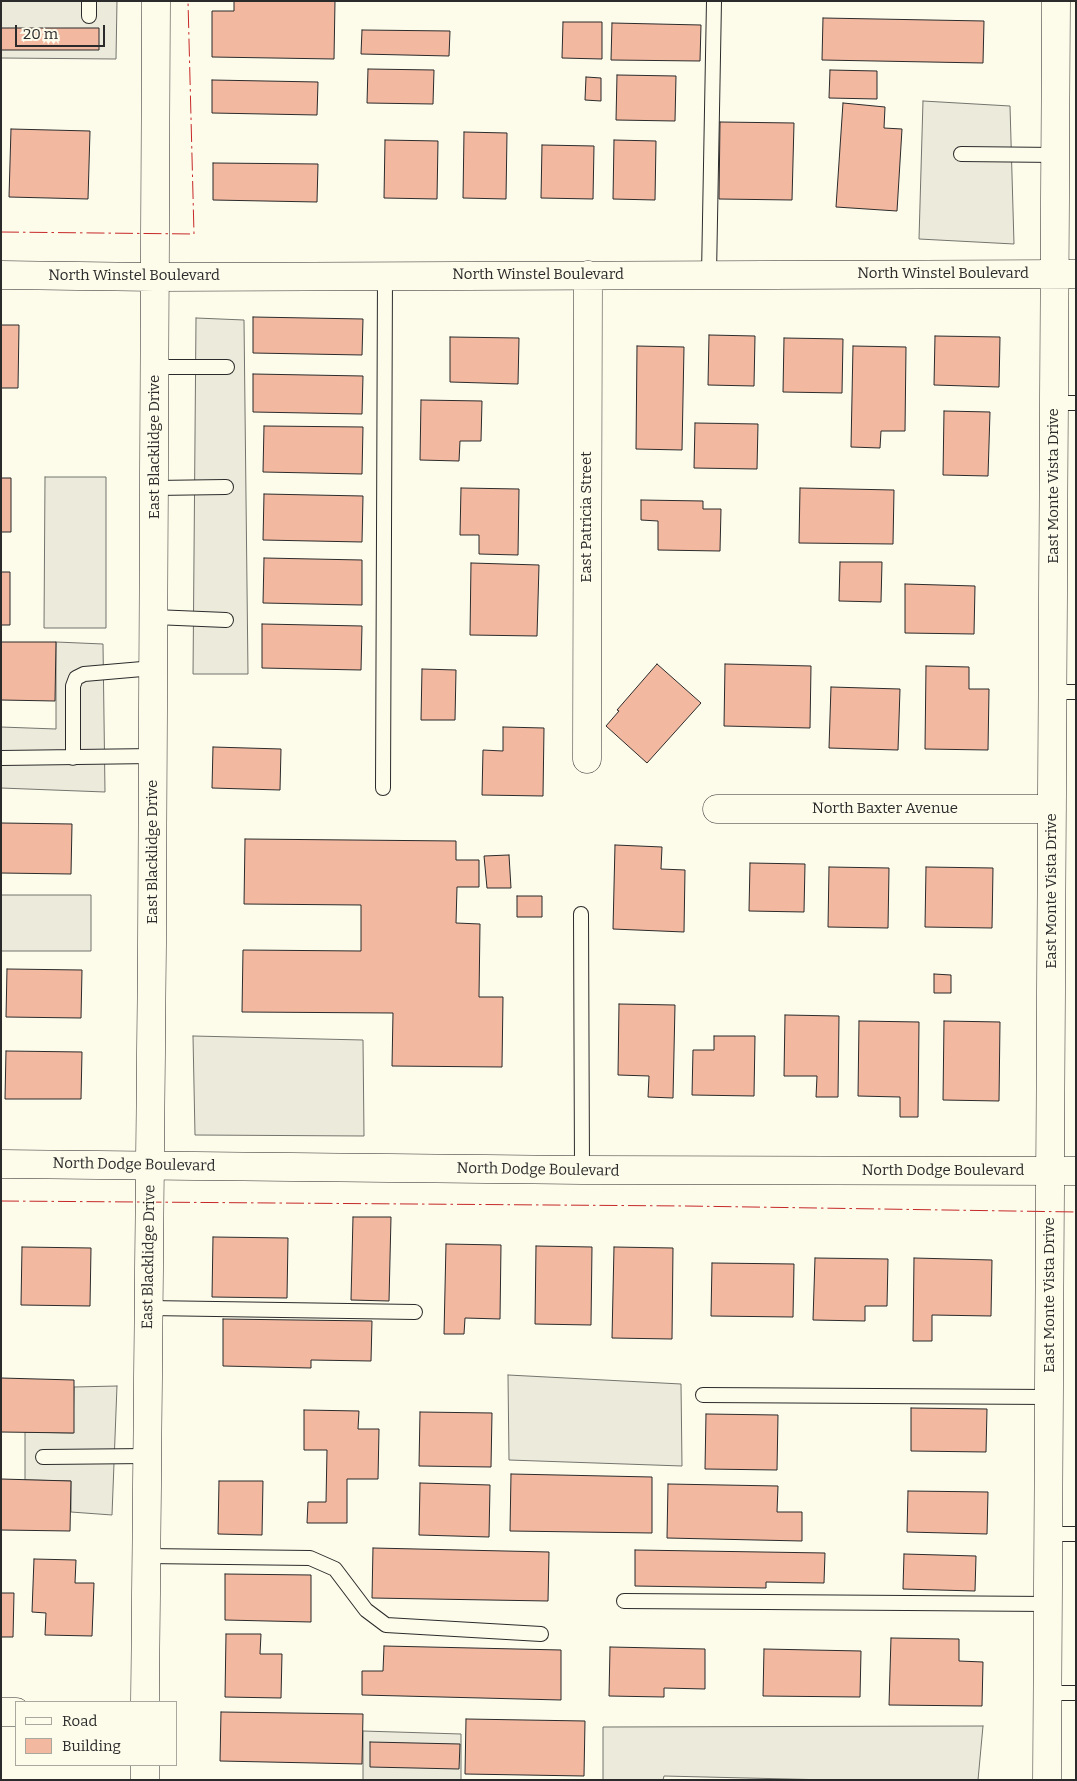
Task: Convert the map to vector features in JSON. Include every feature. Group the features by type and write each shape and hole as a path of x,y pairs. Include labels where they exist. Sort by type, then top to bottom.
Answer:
{"street":[{"name":"East Blacklidge Drive","path":"145,1701 154,668 156,1"},
{"name":"East Monte Vista Drive","path":"1047,1780 1050,1397 1063,1171 1052,809 1064,692 1065,274 1056,155 1056,1"},
{"name":"North Winstel Boulevard","path":"1,275 155,277 1065,274"},
{"name":"East Patricia Street","path":"587,760 588,275"},
{"name":"North Baxter Avenue","path":"717,809 1052,809"},
{"name":"North Dodge Boulevard","path":"1,1164 582,1170 1063,1171"},
{"path":"1,1712 15,1712"},
{"path":"145,1766 145,1780"}],"lane":[{"path":"89,1 89,16"},
{"path":"709,274 714,1"},
{"path":"961,154 1056,155"},
{"path":"383,788 385,276"},
{"path":"155,367 226,367"},
{"path":"155,488 226,487"},
{"path":"154,617 226,620"},
{"path":"73,758 73,686 76,678 84,674 154,668"},
{"path":"1,758 153,756"},
{"path":"581,914 582,1170"},
{"path":"149,1308 414,1312"},
{"path":"703,1395 1050,1397"},
{"path":"43,1457 147,1456"},
{"path":"1049,1534 1076,1534"},
{"path":"146,1556 310,1558 335,1568 366,1610 386,1625 541,1634"},
{"path":"624,1601 1048,1604"},
{"path":"1048,1693 1076,1693"}],"shaded area":[{"path":"1,1 117,1 116,59 1,58"},
{"path":"923,101 1010,106 1014,244 919,239"},
{"path":"196,318 244,320 248,674 193,674"},
{"path":"45,477 106,477 106,628 44,628"},
{"path":"56,642 103,644 105,792 1,788 1,727 56,729"},
{"path":"1,895 91,895 91,951 1,951"},
{"path":"193,1036 363,1040 364,1136 195,1135"},
{"path":"508,1375 681,1384 682,1466 509,1460"},
{"path":"117,1386 112,1515 71,1512 71,1481 25,1480 25,1432 73,1433 74,1387"},
{"path":"983,1726 978,1780 830,1780 664,1776 663,1780 603,1780 603,1727"},
{"path":"363,1731 461,1734 461,1780 363,1780"}],"building":[{"path":"234,1 335,1 334,59 212,57 212,11 234,11"},
{"path":"823,18 984,21 983,63 822,60"},
{"path":"563,22 602,22 602,59 562,58"},
{"path":"612,23 701,25 700,61 611,60"},
{"path":"1,28 99,28 99,50 1,50"},
{"path":"362,30 450,31 449,56 361,54"},
{"path":"368,69 434,70 433,104 367,103"},
{"path":"830,70 877,71 877,99 829,98"},
{"path":"617,75 676,76 675,121 616,120"},
{"path":"586,77 601,78 601,101 585,100"},
{"path":"212,80 318,82 317,115 212,113"},
{"path":"843,103 885,107 884,128 902,129 897,211 836,207"},
{"path":"720,122 794,123 792,200 719,199"},
{"path":"11,129 90,131 88,199 9,197"},
{"path":"464,132 507,133 506,199 463,198"},
{"path":"385,140 438,141 437,199 384,198"},
{"path":"614,140 656,141 655,200 613,199"},
{"path":"542,145 594,146 593,199 541,198"},
{"path":"213,163 318,164 317,202 213,200"},
{"path":"253,317 363,319 362,355 253,353"},
{"path":"1,325 19,325 18,388 1,388"},
{"path":"709,335 755,336 754,386 708,385"},
{"path":"935,336 1000,337 999,387 934,385"},
{"path":"450,337 519,338 518,384 450,382"},
{"path":"784,338 843,339 842,393 783,392"},
{"path":"637,346 684,347 682,450 636,449"},
{"path":"853,346 906,347 905,431 881,431 880,448 851,447"},
{"path":"253,374 363,376 362,414 253,412"},
{"path":"421,400 482,401 481,441 460,441 459,461 420,460"},
{"path":"944,411 990,412 988,476 943,475"},
{"path":"695,423 758,424 757,469 694,468"},
{"path":"264,426 363,427 362,474 263,472"},
{"path":"1,478 11,478 11,532 1,532"},
{"path":"461,488 519,489 518,555 479,554 479,535 460,535"},
{"path":"800,488 894,490 893,544 799,543"},
{"path":"264,494 363,496 362,542 263,540"},
{"path":"641,500 703,501 703,509 721,509 720,551 658,550 658,521 641,520"},
{"path":"264,558 362,560 362,605 263,603"},
{"path":"840,562 882,562 881,602 839,601"},
{"path":"471,563 539,565 537,636 470,635"},
{"path":"1,572 10,572 10,625 1,625"},
{"path":"905,584 975,586 974,634 905,633"},
{"path":"262,624 362,626 361,670 262,668"},
{"path":"1,642 56,642 55,701 1,700"},
{"path":"657,664 701,703 647,763 606,726 619,711 617,710"},
{"path":"725,664 811,666 810,728 724,726"},
{"path":"926,666 969,667 969,689 989,689 988,750 925,749"},
{"path":"422,669 456,670 455,720 421,720"},
{"path":"831,687 900,689 898,750 829,748"},
{"path":"503,727 544,728 543,796 482,795 483,750 503,751"},
{"path":"213,747 281,749 280,790 212,788"},
{"path":"1,823 72,824 71,874 1,873"},
{"path":"245,839 456,841 456,860 479,860 479,887 457,887 456,923 480,924 479,997 503,997 502,1067 392,1066 393,1013 242,1012 243,950 361,951 361,905 244,904"},
{"path":"615,845 662,847 661,869 685,870 684,932 613,929"},
{"path":"509,855 511,888 487,888 484,856"},
{"path":"750,863 805,864 804,912 749,911"},
{"path":"829,867 889,868 888,928 828,927"},
{"path":"926,867 993,868 992,928 925,927"},
{"path":"517,896 542,896 542,917 517,917"},
{"path":"7,969 82,970 81,1018 6,1017"},
{"path":"934,974 951,975 951,993 934,993"},
{"path":"619,1004 675,1005 673,1098 648,1097 649,1076 618,1075"},
{"path":"785,1015 839,1016 838,1097 816,1097 817,1076 784,1076"},
{"path":"859,1021 919,1022 918,1117 900,1117 900,1097 858,1096"},
{"path":"944,1021 1000,1022 999,1101 943,1100"},
{"path":"714,1036 755,1036 754,1096 692,1095 693,1050 714,1050"},
{"path":"6,1051 82,1052 81,1099 5,1099"},
{"path":"353,1217 391,1217 389,1301 351,1300"},
{"path":"213,1237 288,1238 287,1298 212,1297"},
{"path":"446,1244 501,1245 500,1319 465,1318 464,1334 444,1334"},
{"path":"536,1246 592,1247 591,1325 535,1324"},
{"path":"22,1247 91,1248 90,1306 21,1305"},
{"path":"614,1247 673,1248 672,1339 612,1338"},
{"path":"815,1258 888,1259 887,1306 865,1306 865,1321 813,1320"},
{"path":"914,1258 992,1260 991,1316 932,1315 932,1341 913,1341"},
{"path":"712,1263 794,1264 793,1317 711,1316"},
{"path":"223,1319 372,1321 371,1361 311,1360 311,1368 223,1366"},
{"path":"1,1378 74,1380 74,1433 1,1432"},
{"path":"911,1408 987,1409 986,1452 911,1451"},
{"path":"304,1410 359,1411 358,1429 379,1429 378,1479 347,1479 347,1523 307,1523 308,1502 326,1502 327,1450 304,1450"},
{"path":"420,1412 492,1413 491,1467 419,1466"},
{"path":"706,1414 778,1415 777,1470 705,1469"},
{"path":"511,1474 652,1477 652,1533 510,1531"},
{"path":"1,1479 71,1481 70,1531 1,1530"},
{"path":"219,1481 263,1481 262,1535 218,1534"},
{"path":"420,1483 490,1485 489,1537 419,1535"},
{"path":"668,1484 778,1486 777,1512 802,1512 802,1541 667,1538"},
{"path":"908,1491 988,1492 987,1534 907,1532"},
{"path":"373,1548 549,1552 548,1601 372,1598"},
{"path":"635,1550 825,1553 824,1583 766,1582 766,1588 635,1586"},
{"path":"904,1554 976,1556 975,1591 903,1589"},
{"path":"34,1559 76,1560 75,1583 94,1583 92,1636 45,1635 46,1613 32,1612"},
{"path":"225,1574 311,1575 311,1622 225,1620"},
{"path":"1,1593 14,1593 13,1637 1,1637"},
{"path":"226,1634 261,1634 260,1654 282,1654 281,1698 225,1697"},
{"path":"891,1638 959,1639 959,1661 983,1662 982,1706 889,1705"},
{"path":"384,1646 561,1650 561,1700 362,1695 362,1671 383,1671"},
{"path":"610,1647 705,1649 705,1689 664,1688 664,1697 609,1696"},
{"path":"764,1649 861,1651 860,1697 763,1696"},
{"path":"221,1712 363,1714 362,1764 220,1761"},
{"path":"466,1719 585,1721 584,1776 465,1774"},
{"path":"370,1742 460,1744 459,1769 370,1767"}],"power":[{"path":"1,232 194,234 188,1"},
{"path":"1,1201 686,1206 1076,1212"}]}
